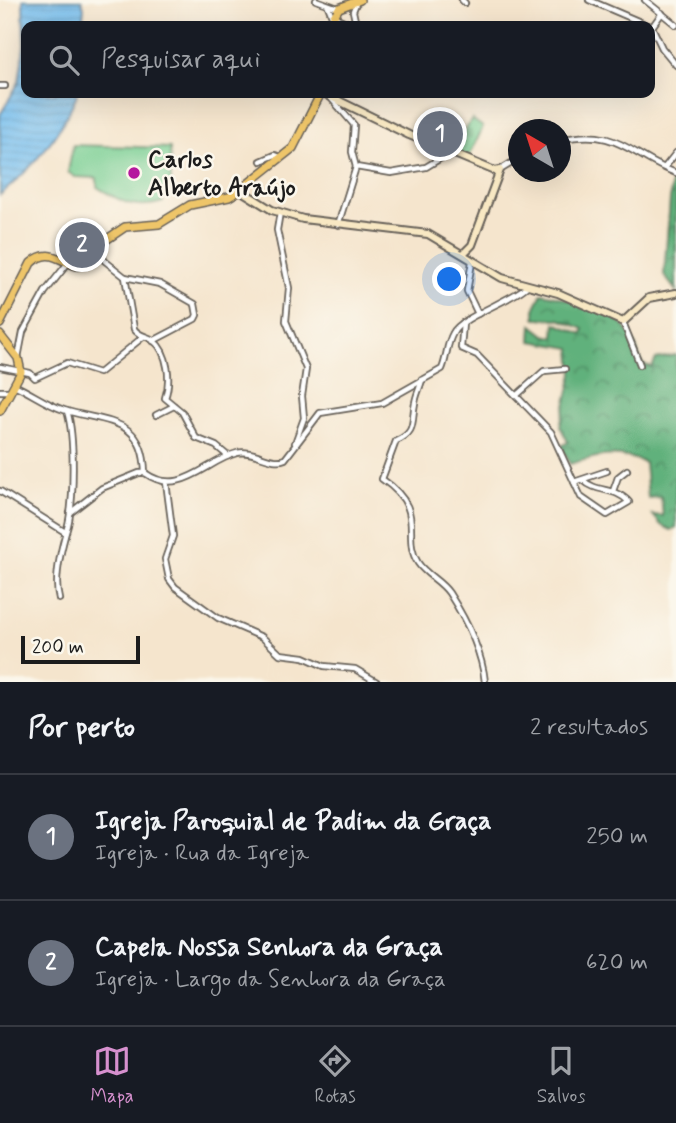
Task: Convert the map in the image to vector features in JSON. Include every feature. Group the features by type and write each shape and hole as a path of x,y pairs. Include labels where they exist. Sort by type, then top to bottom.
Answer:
{"main road":[{"path":"330,21 339,8 358,1"},
{"path":"0,324 32,263 38,257 45,254 55,255 77,266 85,263 96,248 125,227 159,224 190,205 229,197 281,158 300,140 323,98"},
{"path":"0,335 18,358 21,372 0,411"}],"street":[{"path":"316,0 339,8"},
{"path":"589,0 638,21"},
{"path":"645,0 676,25"},
{"path":"341,18 353,11 358,1"},
{"path":"330,4 332,16 347,21"},
{"path":"353,11 355,21"},
{"path":"655,23 662,13"},
{"path":"655,33 662,48 676,65"},
{"path":"329,98 354,125 352,152 356,167 338,225"},
{"path":"333,98 449,153 495,171 508,165"},
{"path":"571,139 606,137 676,173"},
{"path":"356,167 391,173 426,167 449,153"},
{"path":"665,167 676,153"},
{"path":"261,160 275,155 281,158"},
{"path":"464,253 472,245 500,170"},
{"path":"240,190 280,212 338,225 388,227 423,233 464,253 472,262 526,288 558,293 623,322 640,365"},
{"path":"280,212 278,230 289,288 286,321 306,369 303,425 292,450"},
{"path":"96,248 105,261 125,277 160,284 195,304 195,319 153,341"},
{"path":"472,262 467,291 478,314"},
{"path":"18,358 23,332 45,292 68,263"},
{"path":"125,277 134,329 153,341 170,375 165,398 182,412 196,438 216,446 228,456"},
{"path":"69,514 102,488 139,472 166,482 200,473 228,456 247,451 280,461 292,450 320,413 382,404 442,369 454,331 478,314 506,303 526,288"},
{"path":"623,322 649,298 676,293"},
{"path":"463,323 461,348 477,355 551,432 586,502 607,515 629,502 613,491 595,489 583,480"},
{"path":"0,367 35,378 67,363 83,365 94,373 103,371 143,337"},
{"path":"517,395 544,371 565,369"},
{"path":"422,380 414,406 414,427 410,435 396,441 382,478 397,489 409,508 417,562 449,592 481,656 485,682"},
{"path":"0,391 12,388 43,403 124,426 138,442 145,473"},
{"path":"156,415 174,406"},
{"path":"59,599 57,586 69,514 71,434 67,411"},
{"path":"613,491 618,477 627,470"},
{"path":"574,482 607,471"},
{"path":"166,482 173,536 165,559 169,579 175,587 218,618 262,637 280,654 304,657 330,667 355,669 377,682"},
{"path":"0,491 65,532"}],"green space":[{"path":"472,119 483,127 469,157 444,146 452,131 462,136"},
{"name":"Carlos Alberto Araújo","path":"73,145 170,148 171,184 167,184 168,193 161,195 163,202 129,204 97,187 97,178 75,177 68,172"},
{"path":"672,175 676,176 676,291 664,275"},
{"path":"542,293 584,305 616,320 629,333 642,364 652,367 656,359 676,355 676,528 671,530 661,525 653,515 663,516 661,497 648,498 645,463 617,455 570,464 561,446 568,442 560,426 573,374 571,348 531,341 532,325 545,335 554,337 555,323 582,334 584,329 559,319 535,318 535,307"}],"water":[{"path":"23,0 82,0 83,21 23,21"},
{"path":"21,68 21,98 76,98 44,151 24,174 0,195 0,115 19,82"}],"place":[{"name":"Igreja Paroquial de Padim da Graça","path":"440,134"},
{"name":"Carlos Alberto Araújo","path":"134,173"},
{"name":"Capela Nossa Senhora da Graça","path":"82,245"}]}
